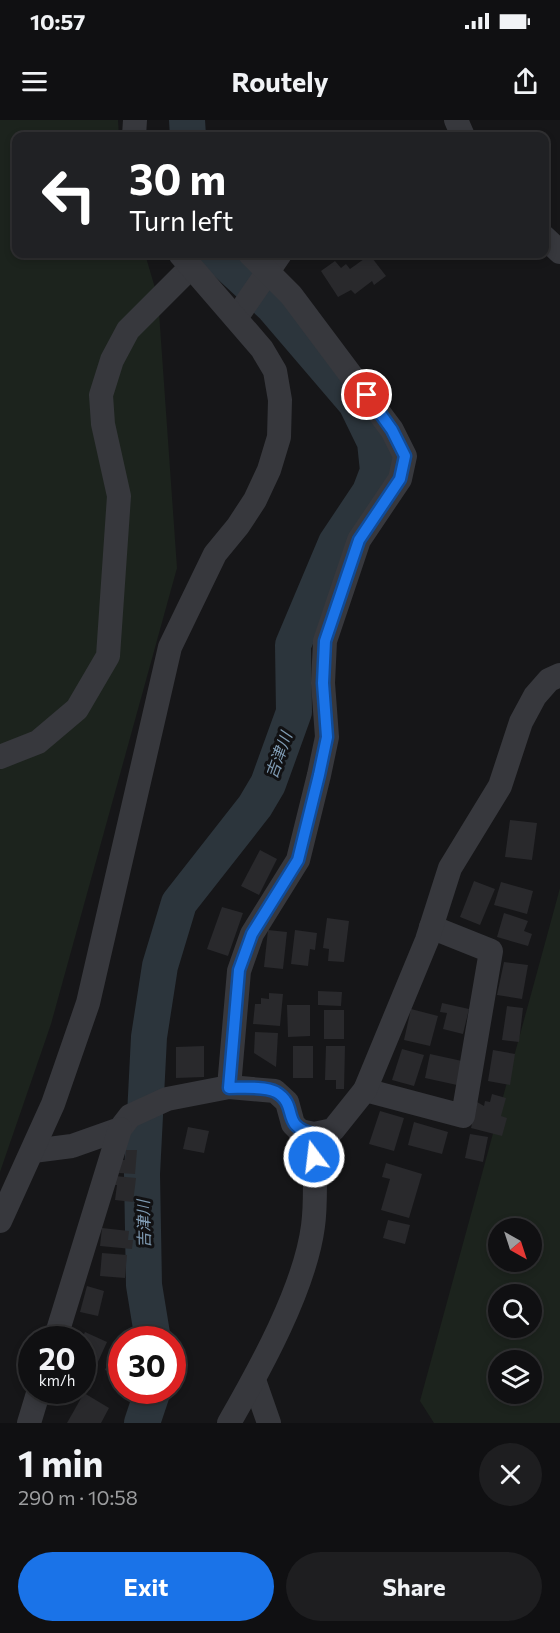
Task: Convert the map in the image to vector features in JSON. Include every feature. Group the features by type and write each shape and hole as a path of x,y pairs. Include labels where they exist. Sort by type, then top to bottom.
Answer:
{"street":[{"path":"549,242 560,252"},
{"path":"229,1088 239,970 252,934 298,860 319,775 327,737 323,683 325,641 359,540 400,479 405,456 392,430 336,353 270,267 256,258"},
{"path":"0,757 38,742 77,709 108,656 119,496 103,424 101,394 112,360 128,330 185,261 262,349 275,372 280,400 279,437 269,470 255,500 238,526 215,554 170,646 88,1004 33,1151 0,1221"},
{"path":"236,318 270,267"},
{"path":"59,1326 120,1129 130,1116 167,1100 229,1088 275,1091 287,1102 293,1124 300,1131 314,1134 333,1130 365,1090 431,927 450,868 500,786 520,722 535,696 549,680 560,675"},
{"path":"365,1090 463,1116 491,951 431,927"},
{"path":"33,1151 72,1146 120,1129"},
{"path":"229,1423 254,1380 298,1280 313,1226 314,1134"},
{"path":"254,1380 269,1423"},
{"path":"29,1423 35,1404"}],"shaded area":[{"path":"0,120 118,120 119,132 12,132 12,258 146,258 158,298 177,568 51,1024 0,1172"},
{"path":"560,888 560,1423 434,1423 420,1401"}],"building":[{"path":"372,258 386,276 374,285 372,281 355,294 351,290 338,297 321,271 335,261 341,268 346,264 350,269 364,259"},
{"path":"510,820 537,823 532,860 505,857"},
{"path":"260,850 277,859 259,895 241,886"},
{"path":"474,881 495,889 480,925 460,917"},
{"path":"501,882 533,891 527,914 494,905"},
{"path":"222,907 243,913 228,956 207,949"},
{"path":"504,913 528,921 524,931 532,934 528,946 497,937"},
{"path":"327,918 349,921 344,962 328,961 329,949 323,948"},
{"path":"268,930 287,932 283,969 264,967"},
{"path":"295,930 317,933 315,950 310,949 308,966 291,964"},
{"path":"504,962 528,965 522,999 497,995"},
{"path":"318,991 342,992 341,1006 318,1005"},
{"path":"269,993 283,994 280,1026 253,1024 255,1004 261,1004 261,998 269,999"},
{"path":"442,1003 469,1009 463,1034 443,1029 447,1013 440,1012"},
{"path":"287,1005 310,1005 310,1036 288,1037"},
{"path":"507,1006 523,1008 519,1042 502,1040"},
{"path":"411,1009 438,1016 430,1046 404,1040"},
{"path":"324,1010 344,1010 344,1039 324,1039"},
{"path":"255,1032 278,1033 276,1067 254,1053"},
{"path":"204,1046 204,1077 176,1078 176,1047"},
{"path":"293,1046 313,1046 313,1078 293,1078"},
{"path":"326,1046 345,1046 344,1089 336,1089 336,1080 325,1080"},
{"path":"402,1049 424,1055 414,1086 392,1080"},
{"path":"493,1050 515,1054 510,1085 488,1081"},
{"path":"430,1054 462,1061 457,1085 425,1078"},
{"path":"492,1094 506,1098 501,1116 507,1118 502,1136 471,1128 477,1102 484,1106 485,1101 490,1102"},
{"path":"380,1111 404,1118 394,1151 369,1144"},
{"path":"414,1122 448,1132 442,1154 408,1145"},
{"path":"188,1127 209,1131 204,1153 183,1149"},
{"path":"470,1134 488,1137 483,1162 465,1158"},
{"path":"126,1150 137,1150 135,1174 119,1173 121,1160 125,1160"},
{"path":"386,1163 422,1174 409,1218 381,1210 390,1179 382,1177"},
{"path":"115,1176 136,1178 133,1202 115,1200 117,1185 113,1185"},
{"path":"388,1220 410,1225 405,1244 383,1238"},
{"path":"102,1228 129,1231 128,1240 133,1240 132,1249 100,1246"},
{"path":"102,1253 127,1255 125,1278 100,1276"},
{"path":"87,1286 104,1291 98,1316 80,1312"},
{"path":"96,1337 107,1342 96,1366"},
{"path":"96,1400 109,1408 101,1423 67,1423 78,1404 96,1404"}],"waterway":[{"name":"吉津川","path":"187,120 188,132"},
{"name":"吉津川","path":"151,1326 144,1285 142,1174 149,1037 160,966 179,903 255,806 268,784 294,712 293,645 336,543 370,492 378,471 375,442 356,403 273,306 221,258"},
{"name":"吉津川","path":"142,1423 148,1404"}],"route":[{"path":"314,1157 314,1134 300,1131 293,1124 287,1102 275,1091 229,1088 239,970 252,934 298,860 319,775 327,737 323,683 325,641 359,540 400,479 405,456 392,430 367,395"}]}
